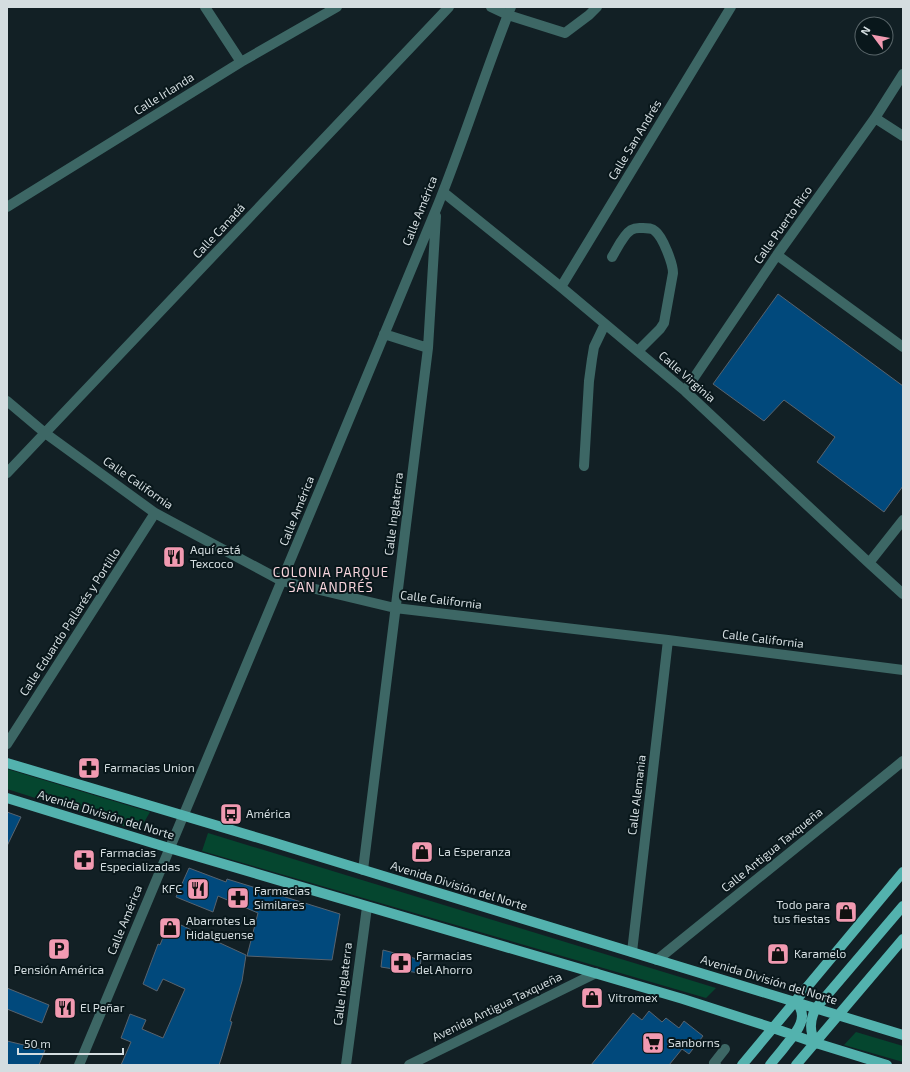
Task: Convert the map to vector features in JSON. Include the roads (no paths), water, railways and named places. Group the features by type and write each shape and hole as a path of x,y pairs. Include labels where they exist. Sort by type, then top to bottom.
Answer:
{"main road":[{"name":"Avenida División del Norte","path":"7,763 183,815 903,1035"},
{"name":"Avenida División del Norte","path":"7,798 367,907 683,999 887,1065"},
{"path":"742,1065 903,872"},
{"path":"816,1043 812,1033 811,1024 816,1008 903,906"},
{"path":"796,1065 903,939"},
{"path":"770,1065 800,1028 802,1019 800,1007 795,1001"}],"street":[{"path":"205,7 241,62"},
{"name":"Calle Irlanda","path":"7,207 241,62 337,7"},
{"name":"Calle Canadá","path":"7,473 449,7"},
{"path":"491,7 509,11 565,32 589,15 597,7"},
{"name":"Calle San Andrés","path":"561,287 731,7"},
{"name":"Calle América","path":"79,1065 437,208 509,11"},
{"name":"Calle Puerto Rico","path":"685,391 777,255 875,118 903,74"},
{"path":"875,118 903,136"},
{"name":"Calle Virginia","path":"443,192 561,287 685,391 903,594"},
{"name":"Calle Inglaterra","path":"362,870 428,348 437,208"},
{"path":"612,258 627,233 636,227 650,228 656,231 660,236 673,267 664,323 638,352"},
{"path":"777,255 903,347"},
{"path":"584,466 589,381 592,359 594,347 605,324"},
{"path":"384,334 428,348"},
{"name":"Calle California","path":"7,400 45,433 155,514 282,581 395,608 668,640 903,670"},
{"name":"Calle Eduardo Pallarés y Portillo","path":"7,744 155,514"},
{"path":"868,563 903,520"},
{"name":"Calle Alemania","path":"632,952 668,640"},
{"name":"Calle Antigua Taxqueña","path":"657,960 903,761"},
{"name":"Calle Inglaterra","path":"346,1065 367,907"},
{"name":"Avenida Antigua Taxqueña","path":"409,1065 596,973"},
{"path":"714,1064 725,1049"}],"place":[{"name":"Aquí está Texcoco","path":"174,557"},
{"name":"Farmacias Union","path":"89,768"},
{"name":"América","path":"231,814"},
{"name":"La Esperanza","path":"422,852"},
{"name":"Farmacias Especializadas","path":"84,860"},
{"name":"KFC","path":"198,889"},
{"name":"Farmacias Similares","path":"238,898"},
{"name":"Todo para tus fiestas","path":"846,912"},
{"name":"Abarrotes La Hidalguense","path":"170,928"},
{"name":"Pensión América","path":"59,949"},
{"name":"Karamelo","path":"778,954"},
{"name":"Farmacias del Ahorro","path":"401,963"},
{"name":"Vitromex","path":"592,998"},
{"name":"El Peñar","path":"65,1008"},
{"name":"Sanborns","path":"653,1043"}],"district":[{"name":"COLONIA PARQUE SAN ANDRÉS","path":"331,580"}]}
